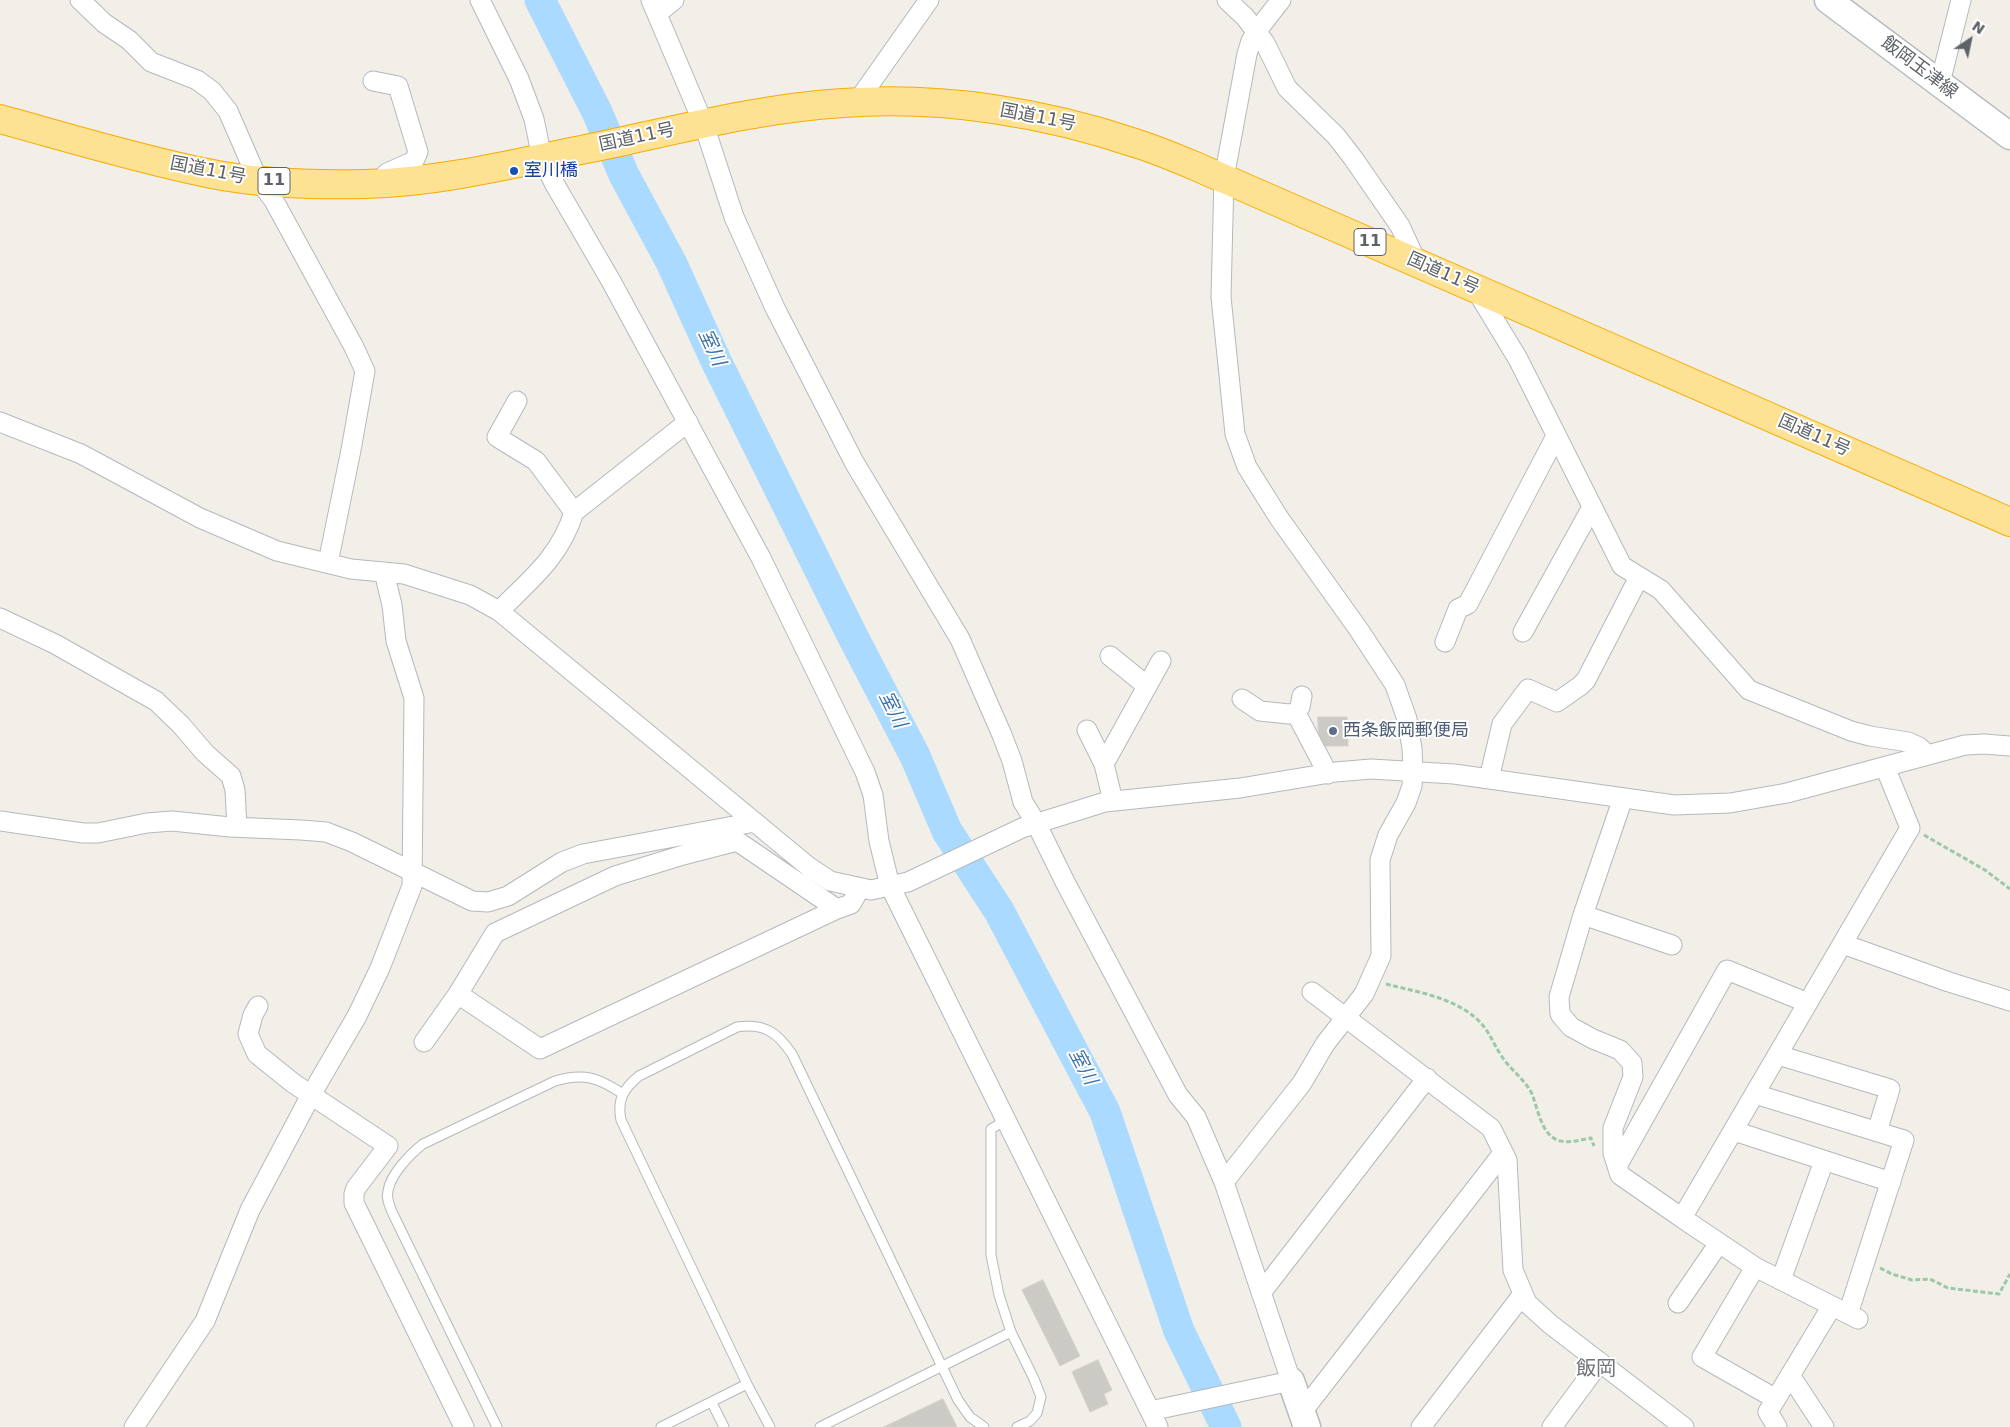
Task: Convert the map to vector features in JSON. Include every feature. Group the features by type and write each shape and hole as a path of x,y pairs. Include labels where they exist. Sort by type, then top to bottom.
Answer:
{"highway":[{"name":"国道11号","path":"0,119 210,174 303,183 379,183 428,179 548,157 701,125 801,108 858,102 936,102 1023,114 1076,125 1138,144 1224,178 2010,522"}],"main road":[{"name":"飯岡玉津線","path":"1828,0 2010,136"},
{"path":"1281,1383 1304,1420"}],"street":[{"path":"80,0 104,23 129,40 151,62 197,80 212,91 228,111 258,180 273,199 354,347 365,372 328,563"},
{"path":"480,0 519,80 548,157 554,183 611,281 761,558 865,772 872,795 879,841 1006,1120 1154,1419 1169,1407 1281,1383 1261,1293 1224,1182 1196,1117 1178,1094 1065,882 1029,825 1006,743 960,639 854,462 775,308 734,217 701,125 654,7 674,0"},
{"path":"858,102 929,0"},
{"path":"1227,0 1246,17 1265,43 1287,88 1336,136 1400,226 1417,263"},
{"path":"1224,1182 1302,1083 1325,1044 1364,994 1371,980 1381,956 1380,860 1388,835 1406,803 1412,786 1413,771 1412,748 1406,719 1395,685 1359,630 1279,518 1247,467 1235,434 1221,298 1224,178 1251,41 1281,0"},
{"path":"1940,83 1961,0"},
{"path":"373,80 398,86 418,152 414,161 387,172 379,183"},
{"path":"1475,288 1518,359 1622,566 1660,590 1749,690 1851,731 1908,742 1919,747 1928,755"},
{"path":"517,401 497,437 536,461 574,512"},
{"path":"0,422 81,454 200,518 268,548 351,569 404,574 470,595 499,611 810,866 830,880 871,890 899,884 1029,825 1084,807 1113,801 1240,788 1371,769 1413,771 1489,779 1674,805 1730,803 1787,793 1965,745 2010,746"},
{"path":"499,611 551,560 568,532 574,512 688,422"},
{"path":"1445,642 1458,609 1468,604 1556,436"},
{"path":"1523,632 1592,507"},
{"path":"134,1427 205,1321 250,1210 312,1095 358,1016 380,968 412,886 414,698 396,641 392,605 384,572"},
{"path":"1489,779 1502,724 1528,688 1557,702 1580,686 1586,680 1639,577"},
{"path":"0,618 55,644 156,702 182,725 205,753 231,776 235,790 237,827"},
{"path":"1110,656 1147,686"},
{"path":"1104,764 1161,661"},
{"path":"1242,699 1260,711 1289,714 1299,704 1328,774"},
{"path":"1086,730 1104,764 1113,801"},
{"path":"1682,1218 1910,828 1885,767"},
{"path":"1623,798 1583,915 1558,997 1560,1014 1571,1027 1593,1039 1620,1050 1632,1063 1633,1077 1613,1128 1612,1153 1620,1175 1755,1267 1846,1313"},
{"path":"0,821 83,833 98,833 147,823 172,821 326,832 352,842 472,901 488,902 508,896 562,862 583,854 756,822"},
{"path":"424,1042 458,994 495,933 615,876 683,854 737,841 837,908"},
{"path":"458,994 540,1050 837,908 851,904 860,888"},
{"path":"1583,915 1672,945"},
{"path":"1843,944 1949,982 2010,1001"},
{"path":"1617,1166 1727,970 1808,1003"},
{"path":"1312,992 1491,1128 1507,1160 1513,1270 1527,1303 1682,1426"},
{"path":"258,1006 253,1015 248,1034 257,1054 312,1095 388,1146 356,1188 354,1203 464,1427"},
{"path":"1778,1055 1890,1089 1877,1132"},
{"path":"1261,1293 1426,1078"},
{"path":"1755,1094 1904,1140 1846,1313 1790,1376 1776,1398 1768,1412 1777,1427"},
{"path":"1734,1131 1890,1182"},
{"path":"1304,1420 1503,1153"},
{"path":"1781,1280 1824,1161"},
{"path":"1678,1303 1719,1243"},
{"path":"1755,1267 1702,1357 1776,1398"},
{"path":"1421,1427 1523,1294"},
{"path":"1552,1427 1600,1362"},
{"path":"1790,1376 1824,1427"}],"lane":[{"path":"770,1427 746,1384 621,1120 618,1107 630,1083 639,1076 737,1027 751,1025 763,1027 774,1033 785,1042 792,1054 958,1400 970,1417 984,1427"},
{"path":"497,1427 393,1214 388,1202 388,1191 393,1179 410,1154 423,1144 555,1081 566,1077 596,1078 623,1094"},
{"path":"1006,1120 991,1128 991,1255 999,1295 1011,1332 1041,1397 1037,1413 1030,1421 1017,1427"},
{"path":"820,1427 1011,1332"},
{"path":"661,1427 712,1403 746,1384"},
{"path":"712,1403 724,1427"}],"path":[{"path":"1910,828 1958,853 2010,889"},
{"path":"1371,980 1436,997 1457,1006 1477,1020 1492,1038 1500,1055 1531,1092 1543,1126 1550,1136 1558,1141 1591,1138 1595,1146"},
{"path":"1865,1260 1892,1274 1912,1280 1930,1279 1948,1288 1999,1294 2010,1274"}],"building":[{"path":"1318,717 1347,717 1348,746 1323,746 1322,741 1319,742"},
{"path":"1043,1280 1080,1356 1060,1366 1022,1290"},
{"path":"1098,1360 1112,1390 1104,1394 1108,1404 1090,1412 1072,1372"},
{"path":"943,1399 957,1427 884,1427"}],"waterway":[{"name":"室川","path":"540,0 597,112 624,175 671,262 716,361 852,635 915,756 947,831 999,911 1105,1112 1179,1331 1226,1427"}],"place":[{"name":"室川橋","path":"514,171"},
{"name":"西条飯岡郵便局","path":"1333,731"}],"district":[{"name":"飯岡","path":"1596,1370"}]}
